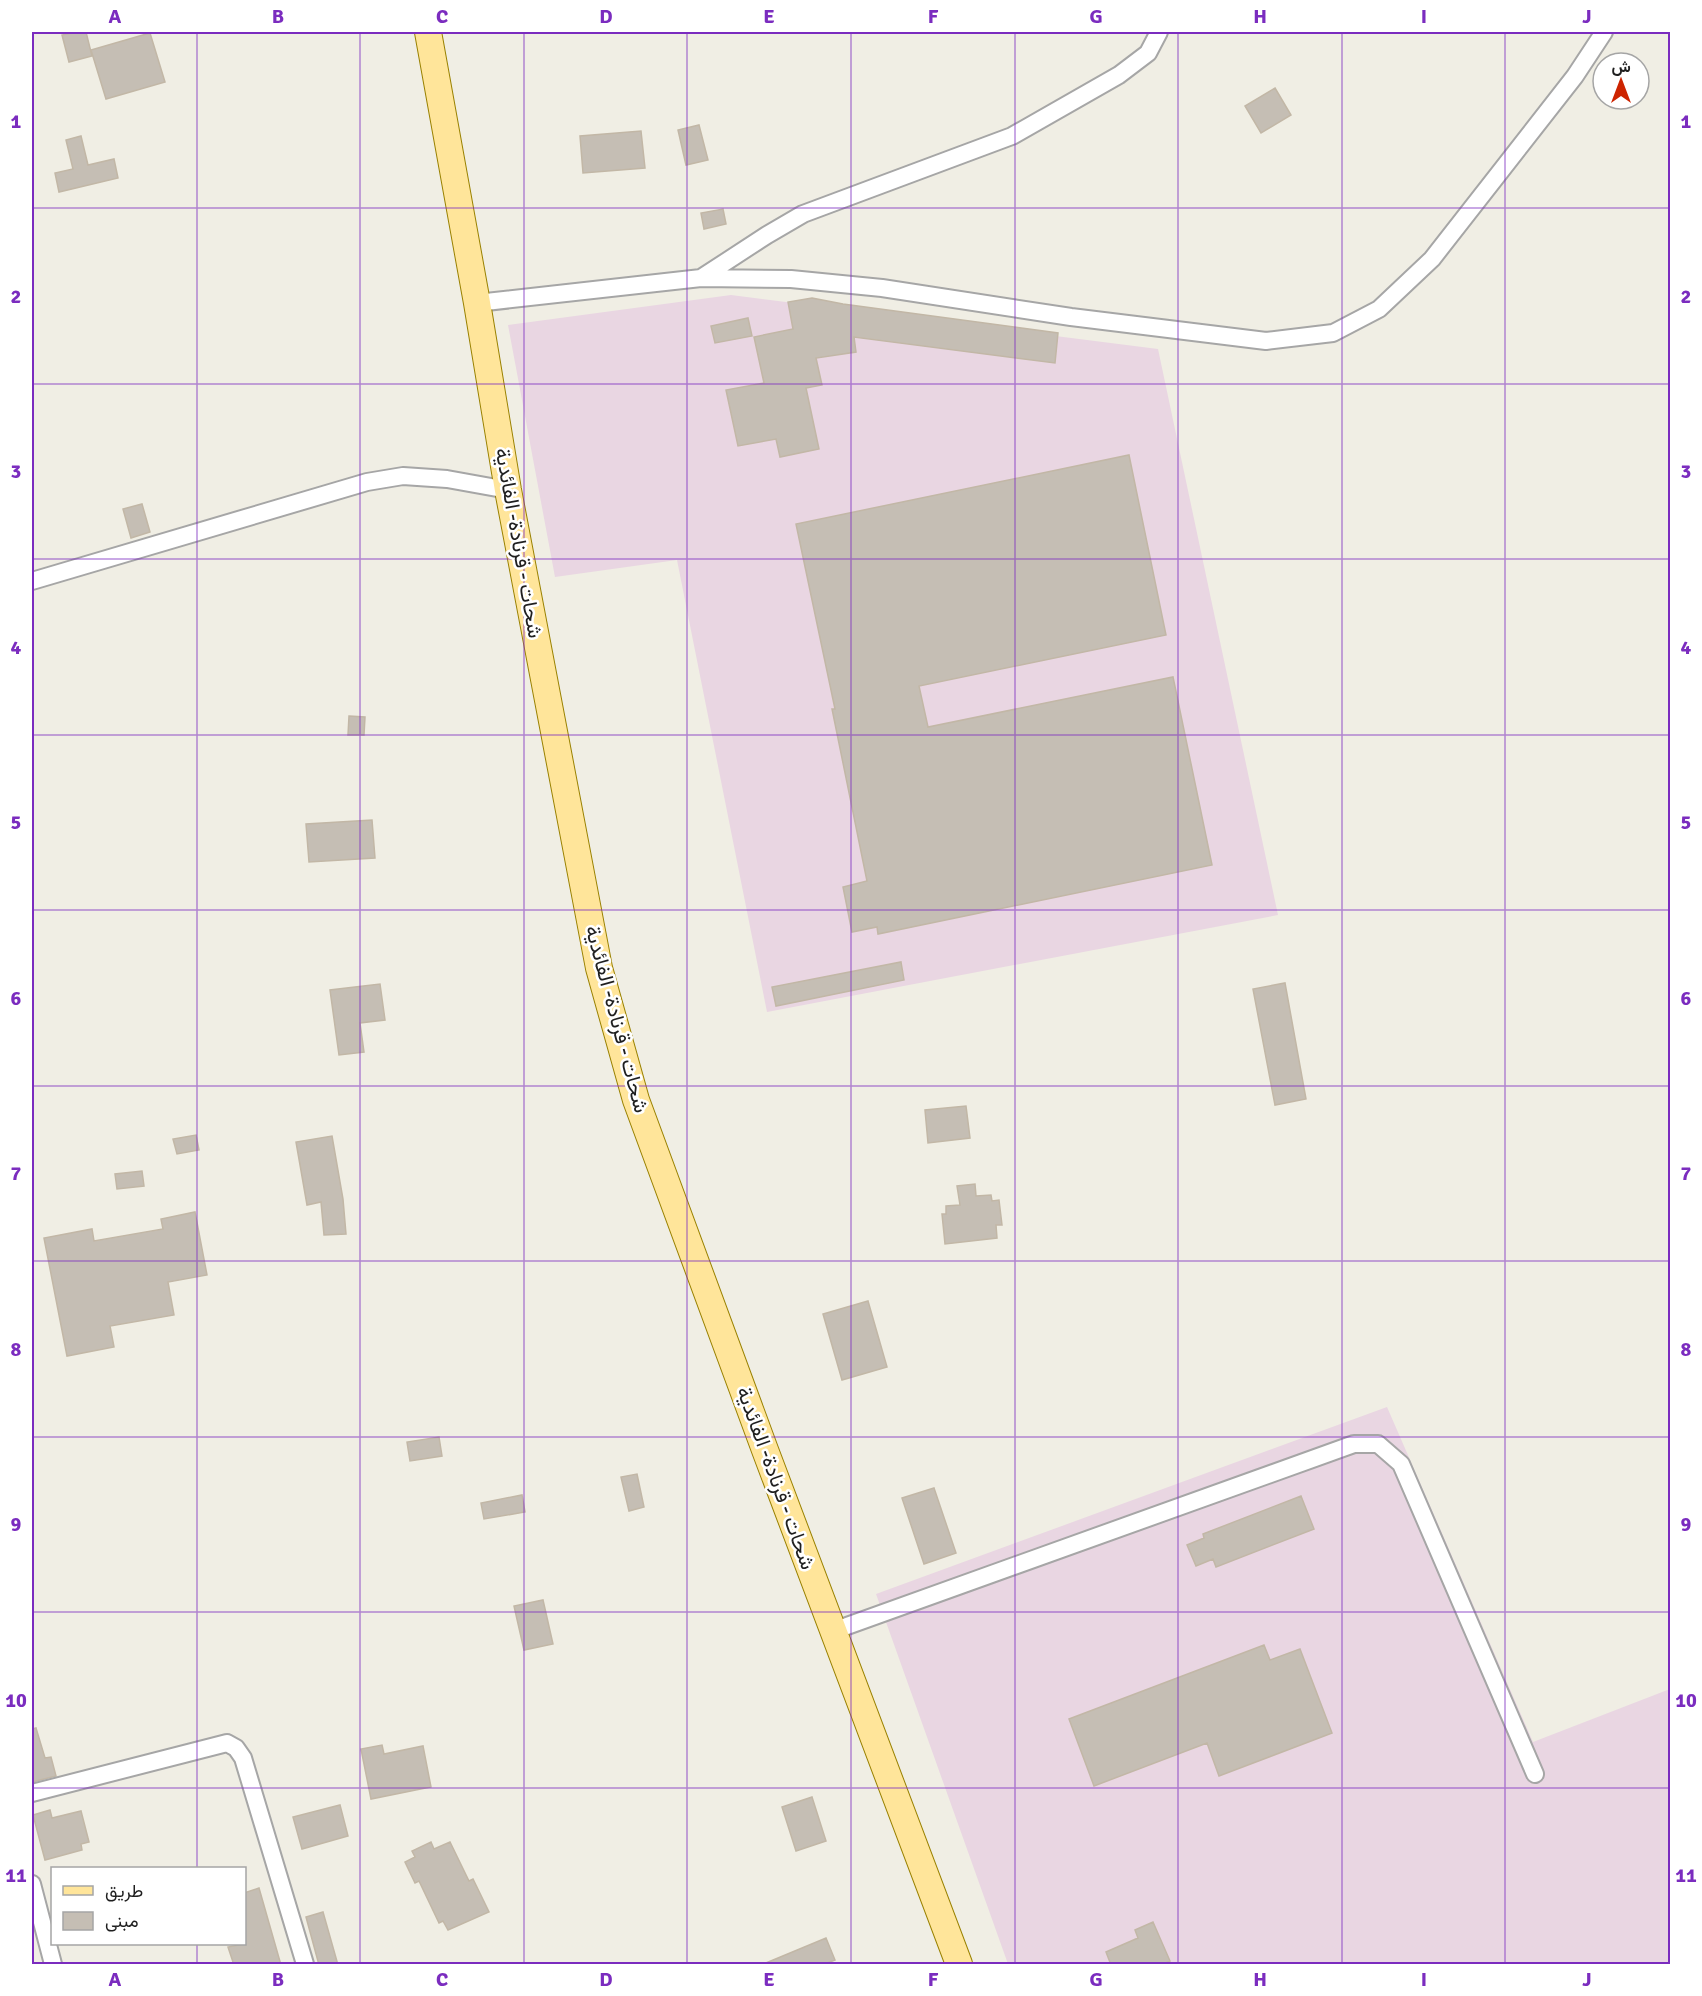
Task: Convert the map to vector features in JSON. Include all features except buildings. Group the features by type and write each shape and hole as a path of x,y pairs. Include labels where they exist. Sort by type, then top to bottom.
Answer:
{"main road":[{"name":"شحات - قرنادة- الفائدية","path":"428,32 508,490 599,968 640,1111 959,1965"}],"street":[{"path":"701,278 803,214 1012,136 1119,75 1148,53 1159,32"},
{"path":"477,303 701,278 791,279 882,288 1071,317 1266,341 1333,333 1379,309 1432,259 1575,76 1604,32"},
{"path":"32,581 367,482 403,476 447,479 508,490"},
{"path":"833,1631 1354,1444 1378,1444 1401,1464 1534,1774"},
{"path":"32,1793 227,1743 236,1748 243,1758 305,1965"},
{"path":"32,1884 53,1965"}],"shaded area":[{"path":"731,295 1158,349 1278,915 767,1012 677,560 555,577 508,325"},
{"path":"1387,1407 1533,1742 1670,1689 1670,1964 1008,1964 876,1594"}]}
